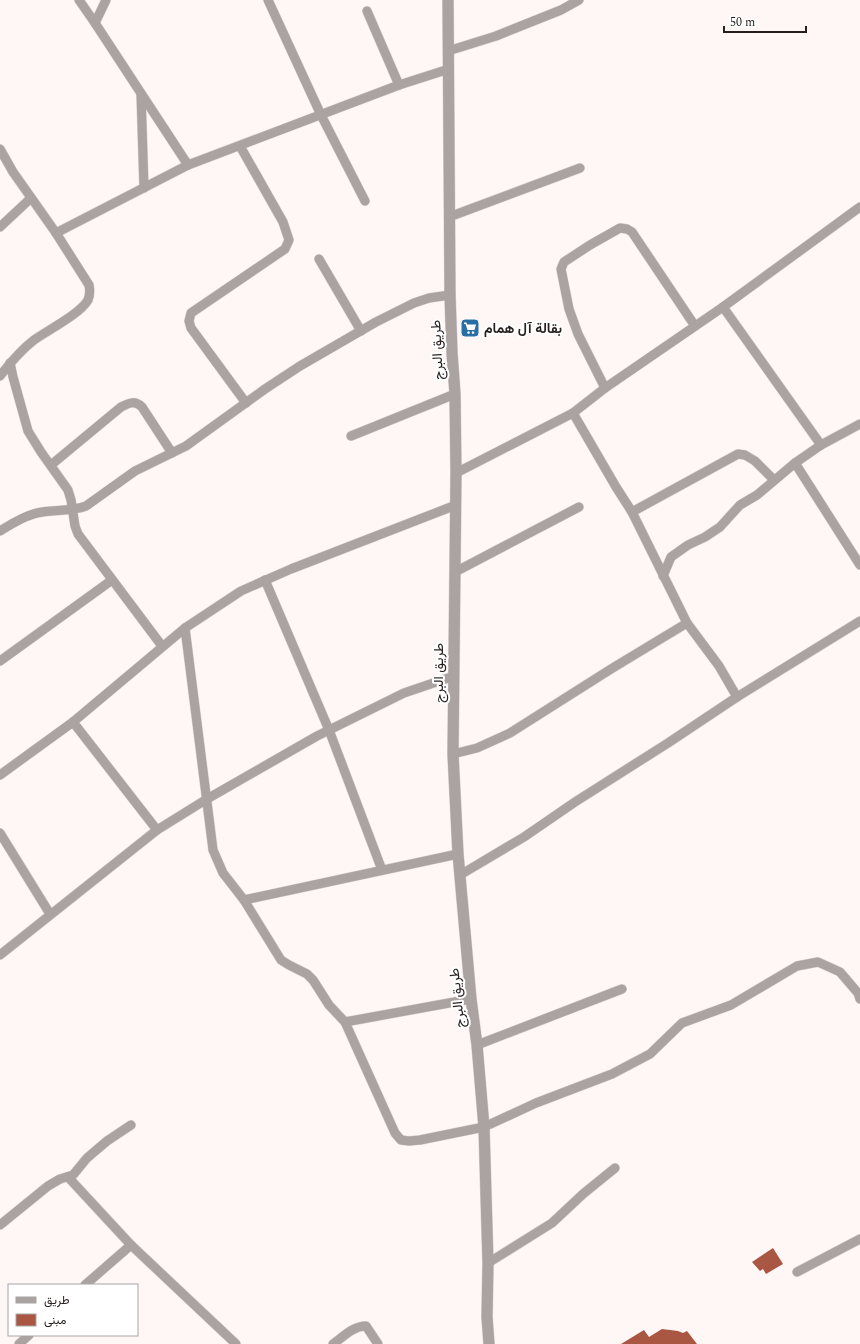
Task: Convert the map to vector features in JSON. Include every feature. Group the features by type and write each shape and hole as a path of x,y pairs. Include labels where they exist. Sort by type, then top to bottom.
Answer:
{"street":[{"path":"79,0 188,165"},
{"path":"95,23 106,0"},
{"path":"268,0 321,115 365,201"},
{"name":"طريق البرج","path":"448,0 448,217 452,353 455,394 456,473 453,754 458,854 472,1000 478,1045 484,1127 488,1262 487,1317 490,1344"},
{"path":"448,51 496,36 561,10 579,0"},
{"path":"367,11 400,85"},
{"path":"56,233 188,165 400,85 449,69"},
{"path":"141,94 144,188"},
{"path":"240,146 283,222 289,240 285,249 194,310 191,313 189,321 191,328 246,403"},
{"path":"0,149 13,172 56,233 89,285 90,292 88,300 77,311 33,341 10,363 0,376"},
{"path":"448,217 580,168"},
{"path":"0,227 31,198"},
{"path":"456,473 573,413 605,388 723,307 860,207"},
{"path":"605,388 578,334 569,309 561,269 564,262 620,228 627,229 632,232 695,326"},
{"path":"320,259 361,331"},
{"path":"0,531 11,523 36,513 86,506 135,471 186,446 294,370 400,309 428,298 450,294"},
{"path":"723,307 821,446"},
{"path":"10,363 28,431 68,490 78,534 162,646"},
{"path":"351,436 455,394"},
{"path":"50,465 121,407 131,402 137,403 142,407 172,453"},
{"path":"573,413 632,512 687,623 719,666 737,697"},
{"path":"663,576 671,557 688,545 705,537 720,527 740,506 757,495 795,463 821,446 860,424"},
{"path":"632,512 738,454 745,454 755,461 774,480"},
{"path":"795,463 860,565"},
{"path":"0,775 72,722 185,628 228,598 292,568 456,505"},
{"path":"455,572 579,507"},
{"path":"0,661 112,580"},
{"path":"265,580 329,730 382,870"},
{"path":"460,876 524,837 581,798 668,744 737,697 860,621"},
{"path":"453,754 477,748 510,733 687,623"},
{"path":"185,628 212,850 223,873 244,900 281,960 289,966 307,974 329,1005 345,1022 395,1132 401,1140 409,1142 484,1127 536,1103 612,1074 650,1054 682,1023 731,1005 797,966 818,962 840,972 858,993 860,999"},
{"path":"0,955 157,830 207,799 329,730 404,693 454,676"},
{"path":"72,722 157,830"},
{"path":"0,833 50,914"},
{"path":"244,900 458,854"},
{"path":"478,1045 622,989"},
{"path":"345,1022 472,1000"},
{"path":"0,1225 48,1186 60,1179 73,1175 78,1171 87,1158 107,1141 131,1125"},
{"path":"488,1262 552,1223 583,1194 615,1168"},
{"path":"68,1177 131,1245 236,1344"},
{"path":"797,1272 860,1239"},
{"path":"86,1284 131,1245"},
{"path":"334,1344 352,1330 361,1326 366,1326 378,1344"},
{"path":"19,1344 28,1336"}],"building":[{"path":"773,1248 783,1264 766,1274 763,1269 760,1271 752,1262"},
{"path":"662,1329 683,1333 687,1331 697,1344 621,1344 644,1330 649,1337"}],"place":[{"name":"بقالة آل همام","path":"470,328"}]}
